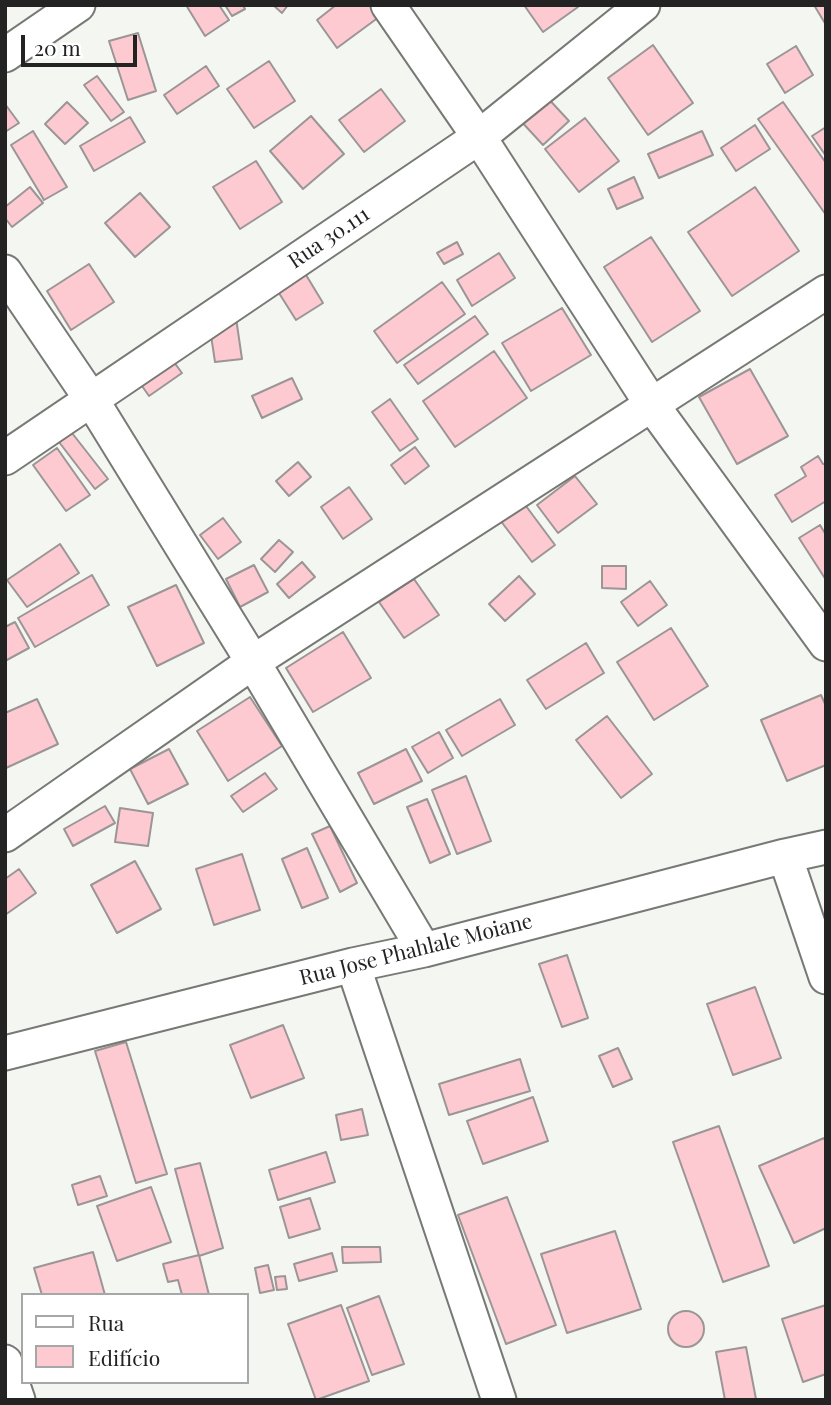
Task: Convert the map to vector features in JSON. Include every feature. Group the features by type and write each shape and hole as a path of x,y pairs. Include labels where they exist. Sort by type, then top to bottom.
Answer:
{"street":[{"path":"5,55 78,5"},
{"path":"388,5 480,137 652,405 826,644"},
{"name":"Rua 30.111","path":"5,458 480,137 643,5"},
{"path":"5,272 91,399 253,662 424,950"},
{"path":"5,835 253,662 826,292"},
{"name":"Rua Jose Phahlale Moiane","path":"5,1052 353,965 424,950 826,846"},
{"path":"785,856 826,977"},
{"path":"353,965 499,1400"},
{"path":"5,1362 18,1400"}],"building":[{"path":"186,5 219,5 229,20 205,36"},
{"path":"225,5 243,5 245,9 232,16"},
{"path":"273,5 288,5 282,13"},
{"path":"336,5 371,5 379,17 337,48 317,20"},
{"path":"524,5 577,5 578,7 543,32"},
{"path":"814,5 826,5 826,25"},
{"path":"138,33 156,91 128,100 109,41"},
{"path":"653,45 693,103 648,135 608,78"},
{"path":"796,46 813,75 785,93 767,64"},
{"path":"269,61 295,101 254,128 227,89"},
{"path":"206,66 219,86 177,114 164,95"},
{"path":"97,76 124,112 111,121 84,85"},
{"path":"381,89 405,121 364,152 339,120"},
{"path":"545,95 569,121 543,145 519,119"},
{"path":"67,102 88,123 65,144 45,124"},
{"path":"783,102 826,163 826,215 758,119"},
{"path":"5,104 19,123 5,132"},
{"path":"311,116 344,154 303,189 270,151"},
{"path":"130,117 145,142 94,171 80,146"},
{"path":"585,118 619,161 579,192 545,149"},
{"path":"755,125 770,149 736,171 721,148"},
{"path":"826,127 826,156 812,136"},
{"path":"33,131 67,187 44,200 11,145"},
{"path":"702,131 713,155 659,178 648,154"},
{"path":"256,161 282,202 240,229 213,187"},
{"path":"634,177 643,198 617,209 608,189"},
{"path":"30,187 43,203 12,227 5,218 5,207"},
{"path":"755,187 799,251 732,296 688,232"},
{"path":"140,193 170,227 135,257 105,223"},
{"path":"651,237 700,311 652,342 604,267"},
{"path":"457,242 463,254 444,264 437,253"},
{"path":"499,253 515,278 472,306 457,280"},
{"path":"89,264 114,302 71,330 47,291"},
{"path":"300,265 323,303 296,320 272,282"},
{"path":"442,282 465,314 397,363 374,331"},
{"path":"562,308 591,355 531,391 502,343"},
{"path":"475,316 488,334 418,384 404,365"},
{"path":"236,318 242,359 215,362 209,322"},
{"path":"494,351 527,398 455,447 423,401"},
{"path":"168,354 182,373 149,396 135,376"},
{"path":"750,369 788,436 737,464 699,397"},
{"path":"292,378 302,399 262,418 252,396"},
{"path":"390,399 418,439 400,451 372,412"},
{"path":"72,433 108,479 95,489 59,442"},
{"path":"415,447 429,466 405,484 391,465"},
{"path":"57,448 90,495 66,511 33,465"},
{"path":"818,456 823,464 826,464 826,501 792,522 775,495 806,476 801,467"},
{"path":"298,462 311,477 289,496 276,481"},
{"path":"575,476 597,504 558,533 537,505"},
{"path":"349,487 372,519 343,539 321,507"},
{"path":"523,502 555,545 532,562 500,520"},
{"path":"223,518 241,542 218,559 200,535"},
{"path":"820,525 826,535 826,580 799,538"},
{"path":"279,540 293,552 275,572 261,559"},
{"path":"60,544 79,573 27,607 7,580"},
{"path":"302,562 315,577 289,598 277,584"},
{"path":"254,565 268,592 240,607 226,579"},
{"path":"602,566 626,566 626,589 602,588"},
{"path":"92,575 109,605 35,647 18,618"},
{"path":"519,576 535,594 505,621 489,604"},
{"path":"414,579 439,615 404,638 379,602"},
{"path":"650,581 667,605 638,626 621,602"},
{"path":"176,585 204,643 157,666 128,607"},
{"path":"15,622 29,648 5,661 5,627"},
{"path":"671,628 708,686 654,720 617,662"},
{"path":"343,632 371,678 313,712 286,668"},
{"path":"586,643 604,673 546,709 527,680"},
{"path":"821,695 826,706 826,765 787,781 761,720"},
{"path":"250,697 282,746 228,781 197,731"},
{"path":"37,699 58,744 6,768 5,713"},
{"path":"500,699 515,725 462,756 446,730"},
{"path":"607,716 652,774 621,798 576,740"},
{"path":"439,732 453,758 428,773 412,747"},
{"path":"169,749 188,784 148,804 130,769"},
{"path":"406,749 422,781 374,804 358,773"},
{"path":"265,773 277,789 243,812 231,796"},
{"path":"466,776 491,841 457,854 432,790"},
{"path":"427,799 450,854 430,863 407,807"},
{"path":"105,806 115,823 73,846 64,829"},
{"path":"120,808 153,813 148,846 115,842"},
{"path":"330,826 357,883 340,892 312,834"},
{"path":"307,848 328,898 302,908 282,859"},
{"path":"242,854 260,910 214,925 196,869"},
{"path":"135,861 161,909 117,933 91,885"},
{"path":"19,869 36,893 5,915 5,879"},
{"path":"567,955 588,1018 562,1027 539,964"},
{"path":"755,987 781,1058 733,1075 707,1004"},
{"path":"283,1025 304,1078 251,1098 230,1045"},
{"path":"126,1042 167,1174 136,1183 95,1051"},
{"path":"618,1048 632,1079 613,1087 599,1056"},
{"path":"520,1059 530,1091 449,1115 439,1084"},
{"path":"533,1097 548,1141 483,1164 467,1121"},
{"path":"362,1109 368,1135 341,1140 336,1115"},
{"path":"719,1126 769,1266 723,1282 673,1142"},
{"path":"824,1138 826,1228 794,1243 759,1166"},
{"path":"326,1152 335,1182 278,1200 269,1170"},
{"path":"200,1163 223,1248 199,1256 175,1169"},
{"path":"100,1176 107,1196 78,1205 72,1185"},
{"path":"151,1187 171,1242 117,1261 97,1206"},
{"path":"507,1197 556,1325 506,1344 458,1215"},
{"path":"310,1198 320,1229 289,1238 280,1207"},
{"path":"615,1231 641,1309 567,1333 541,1254"},
{"path":"342,1247 380,1247 381,1262 343,1263"},
{"path":"93,1252 104,1293 41,1293 34,1268"},
{"path":"332,1253 337,1271 299,1281 294,1264"},
{"path":"199,1255 208,1293 181,1293 178,1280 168,1282 163,1264"},
{"path":"268,1265 274,1290 260,1293 255,1268"},
{"path":"285,1276 287,1289 277,1290 275,1277"},
{"path":"379,1296 404,1364 372,1375 347,1308"},
{"path":"341,1305 369,1381 316,1400 288,1324"},
{"path":"826,1305 826,1374 803,1382 782,1319"},
{"path":"686,1311 698,1317 704,1329 698,1341 686,1347 674,1341 668,1329 674,1317"},
{"path":"746,1347 756,1399 725,1400 716,1352"}]}
